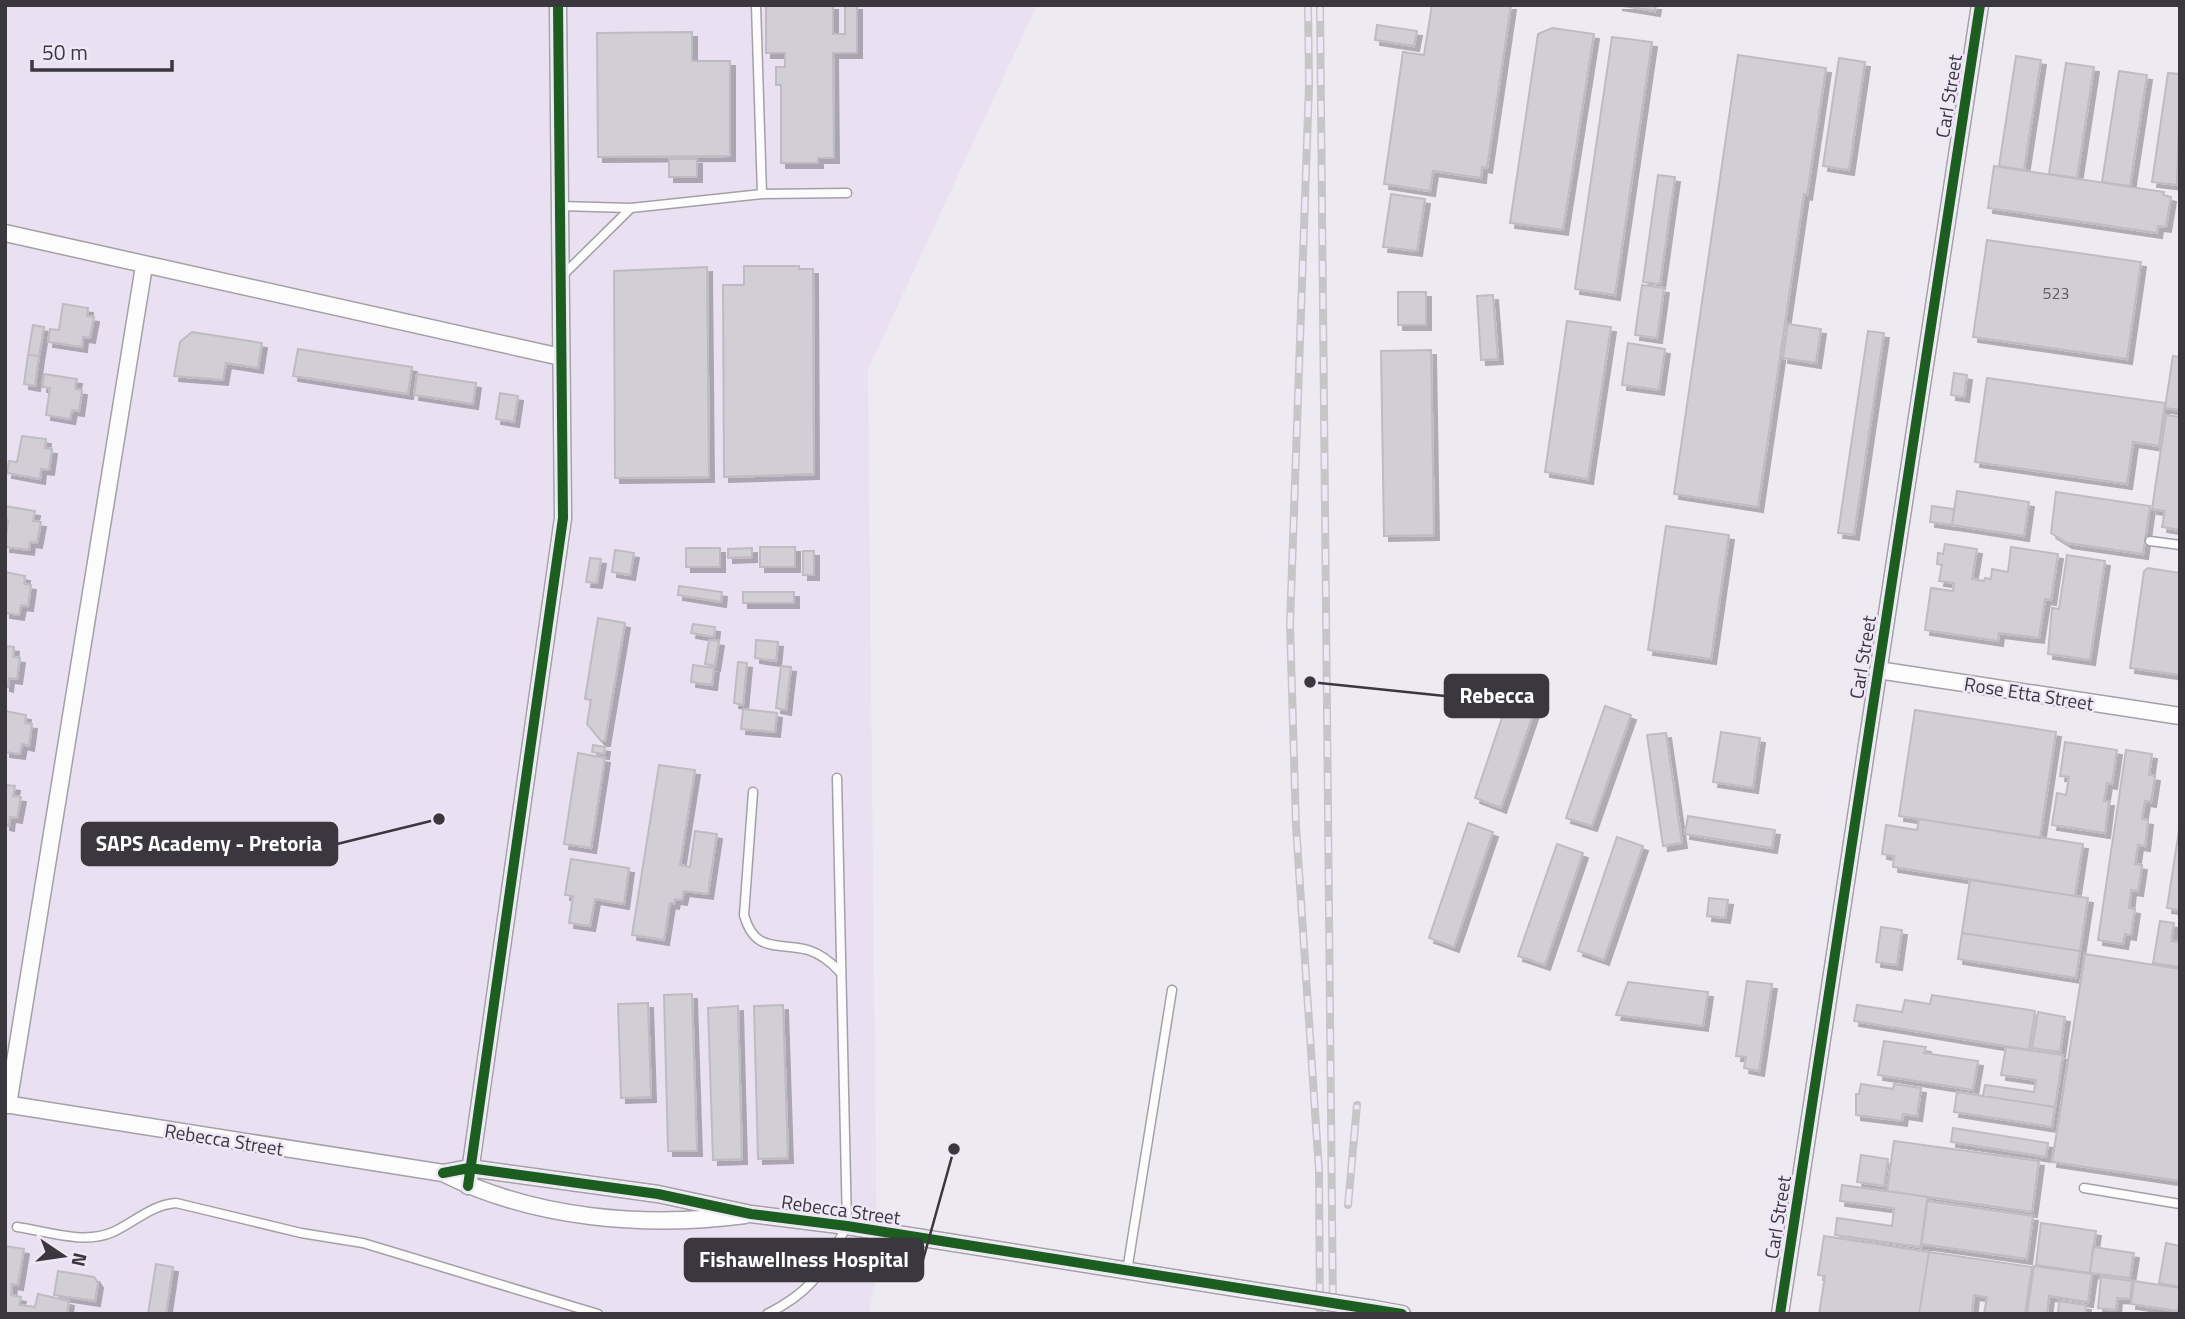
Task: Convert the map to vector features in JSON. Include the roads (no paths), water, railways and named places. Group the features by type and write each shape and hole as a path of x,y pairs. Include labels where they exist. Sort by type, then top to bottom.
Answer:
{"street":[{"path":"468,1186 563,518 564,404 561,357 558,5"},
{"name":"Carl Street","path":"1780,1314 1980,5"},
{"path":"5,233 561,357"},
{"path":"7,1104 144,266"},
{"name":"Rose Etta Street","path":"1878,670 2180,716"},
{"name":"Rebecca Street","path":"7,1104 443,1173 468,1186 544,1208 612,1218 689,1221 751,1214"},
{"name":"Rebecca Street","path":"443,1173 469,1168 658,1194 751,1214 847,1226 1402,1314"}],"lane":[{"path":"757,5 762,194"},
{"path":"559,206 631,208 762,194 847,193"},
{"path":"560,278 631,208"},
{"path":"2150,541 2180,545"},
{"path":"767,1314 794,1301 815,1282 847,1226 837,778"},
{"path":"753,792 744,915 747,924 765,944 810,951 831,962 840,972"},
{"path":"1127,1271 1172,990"},
{"path":"2084,1188 2180,1204"},
{"path":"17,1227 86,1238 100,1237 163,1204 176,1203 301,1233 363,1243 598,1314"}],"railway":[{"path":"1308,5 1309,85 1290,624 1296,826 1319,1171 1320,1314"},
{"path":"1320,5 1333,1314"},
{"path":"1348,1205 1357,1105"}],"place":[{"name":"Rebecca","path":"1310,682"},
{"name":"SAPS Academy - Pretoria","path":"439,819"},
{"name":"Fishawellness Hospital","path":"954,1149"}]}
